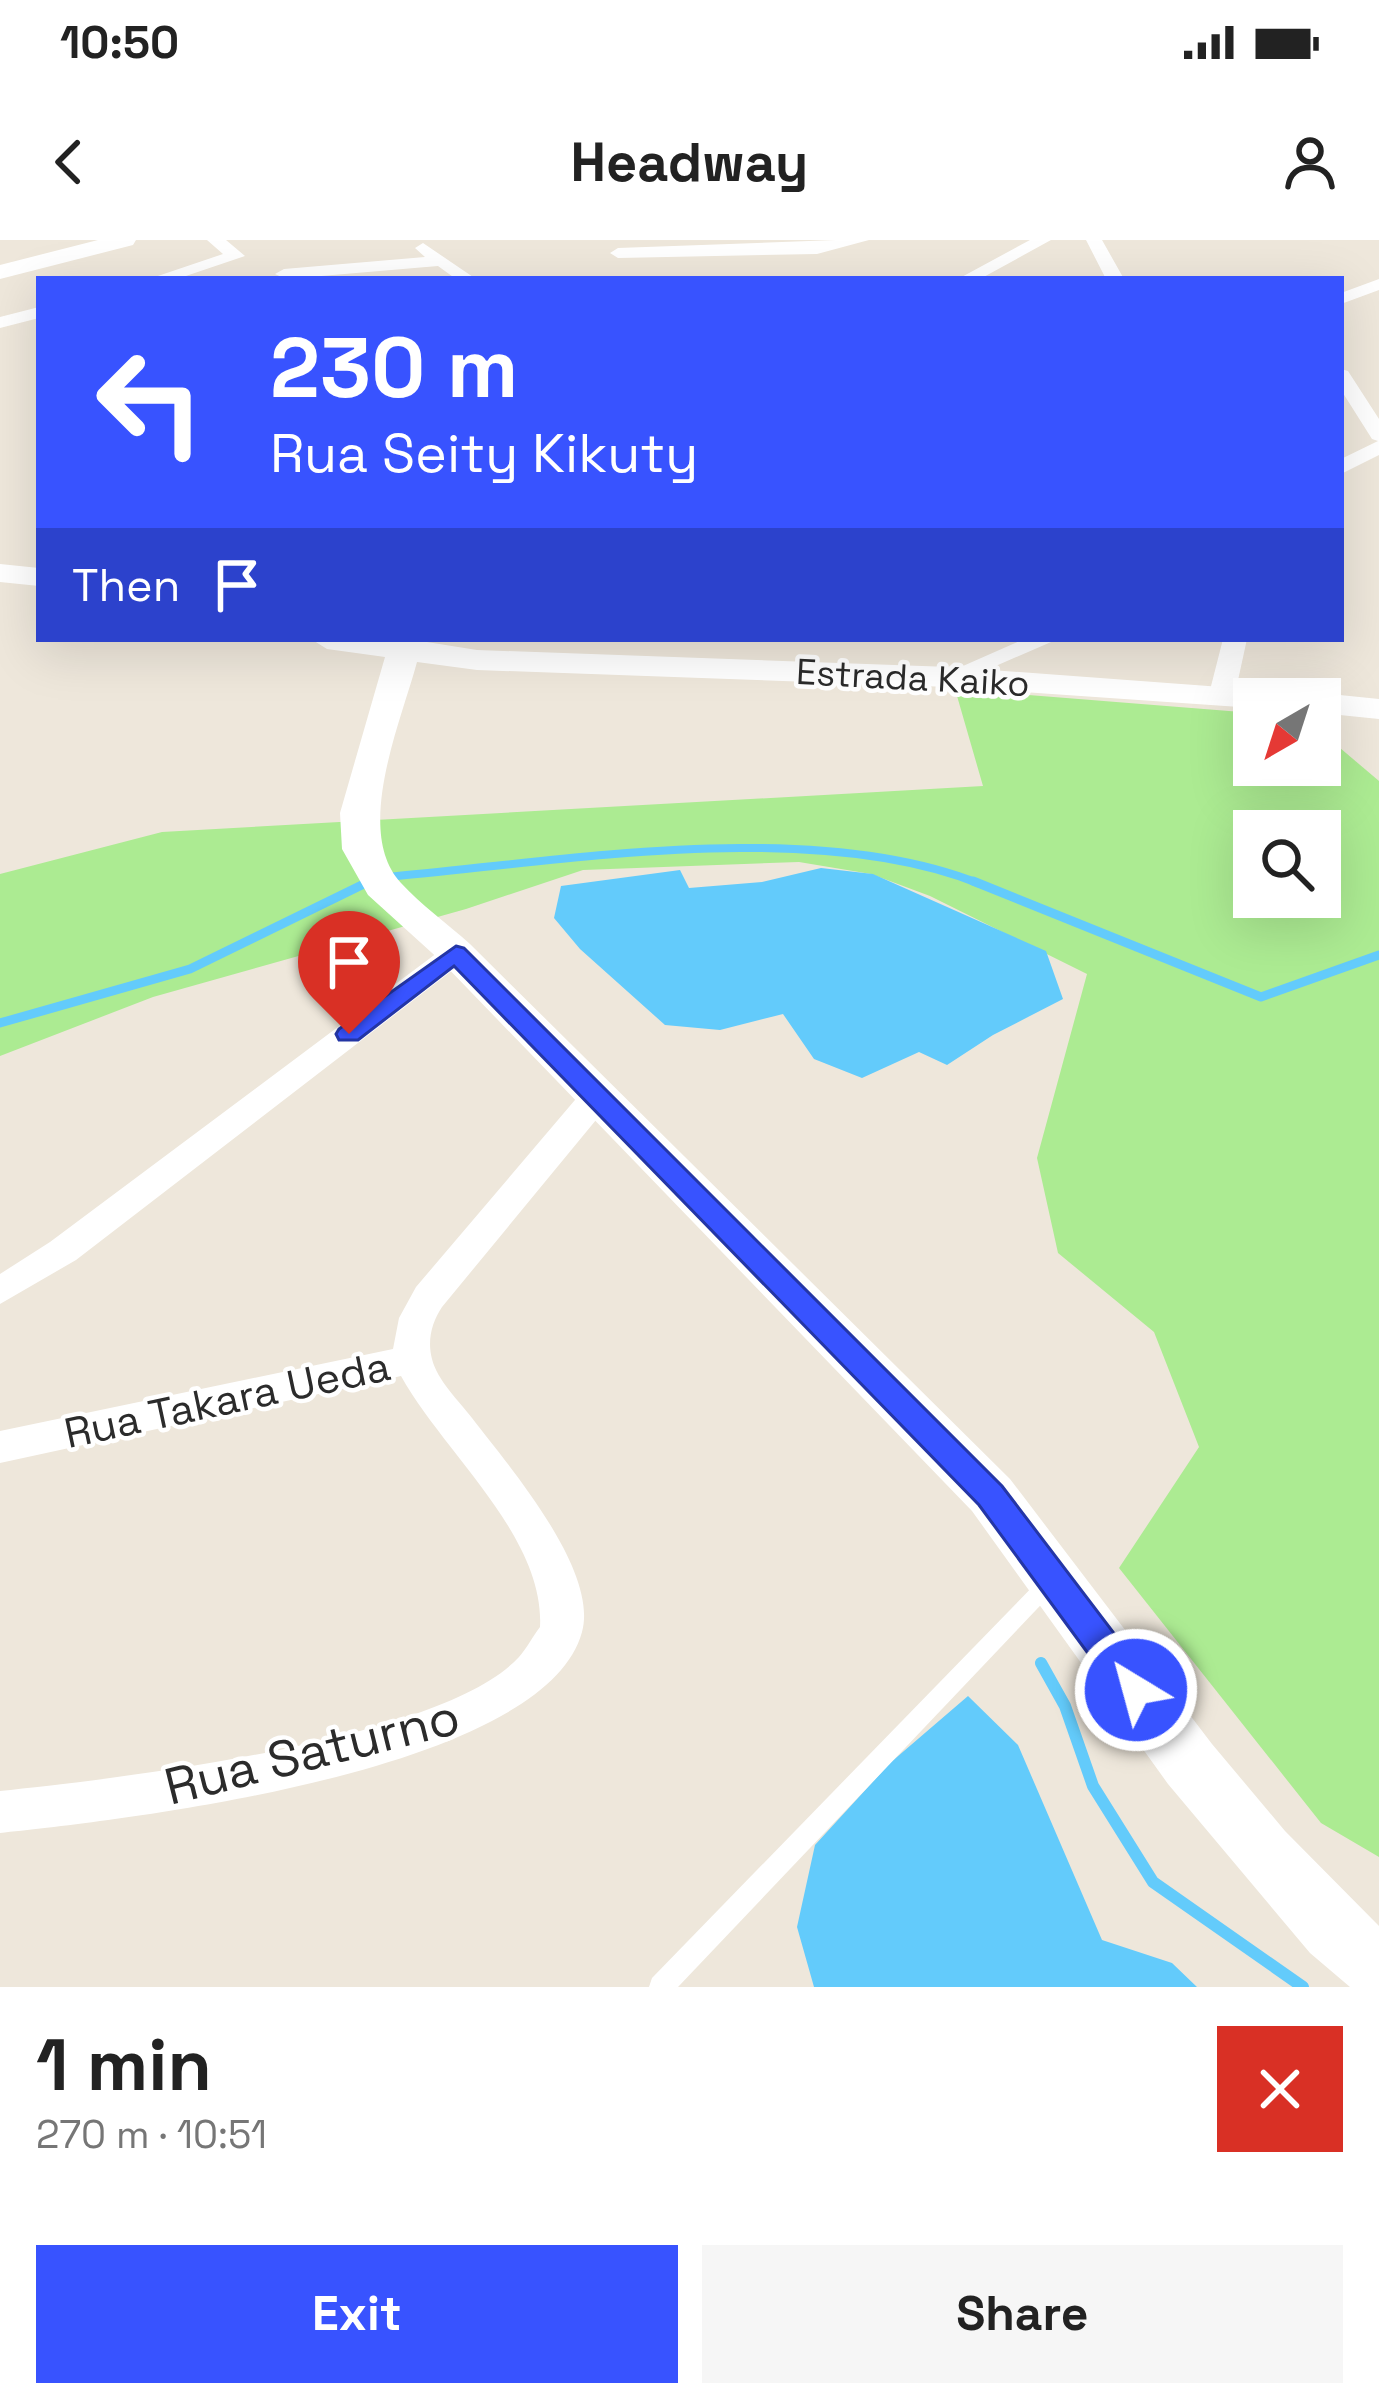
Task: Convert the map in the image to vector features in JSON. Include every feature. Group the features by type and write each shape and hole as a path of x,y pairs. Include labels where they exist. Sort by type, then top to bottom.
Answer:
{"street":[{"path":"0,272 124,240"},
{"path":"168,276 236,256 215,240"},
{"path":"412,240 462,276"},
{"path":"629,276 617,246 817,249 861,240"},
{"path":"973,276 1043,240"},
{"path":"1096,241 1113,276"},
{"path":"284,274 440,261"},
{"path":"1344,297 1379,284"},
{"path":"0,322 36,313"},
{"path":"1344,380 1379,435"},
{"path":"1344,466 1379,447"},
{"path":"0,573 36,578"},
{"name":"Estrada Kaiko","path":"353,642 477,660 950,677 1233,695"},
{"path":"950,677 1038,642"},
{"path":"1222,694 1234,642"},
{"path":"404,648 359,813 358,836 382,887 598,1096 991,1495 1262,1852 1333,1930 1379,1968"},
{"path":"1341,705 1379,709"},
{"path":"0,1291 63,1251 441,940"},
{"name":"Rua Takara Ueda","path":"0,1447 412,1359 417,1314 598,1096"},
{"name":"Rua Saturno","path":"0,1812 94,1803 414,1736 469,1715 514,1690 551,1658 563,1627 557,1582 512,1502 412,1359"}],"lane":[{"path":"661,1987 1053,1578"}],"green space":[{"path":"955,689 1233,711 1233,786 1341,786 1341,749 1379,781 1379,1857 1321,1823 1119,1568 1199,1447 1154,1332 1058,1253 1037,1158 1087,974 930,896 871,874 799,862 583,870 466,909 153,997 0,1056 0,874 162,832 983,786"}],"water":[{"path":"821,868 873,874 1046,951 1063,999 947,1065 919,1052 862,1078 814,1059 783,1014 720,1030 665,1025 580,949 554,918 561,886 680,870 689,888 762,882"},
{"path":"968,1696 1018,1745 1102,1940 1172,1963 1197,1987 814,1987 797,1927 815,1845 890,1763"}],"waterway":[{"path":"387,877 609,855 766,848 842,852 914,864 980,884"},
{"path":"0,1023 190,969 370,881"},
{"path":"364,884 371,881"},
{"path":"973,881 1261,997 1379,955"},
{"path":"1041,1663 1065,1706 1093,1786 1153,1882 1303,1987"}],"route":[{"path":"349,1034 456,953 991,1495 1136,1690"}]}
